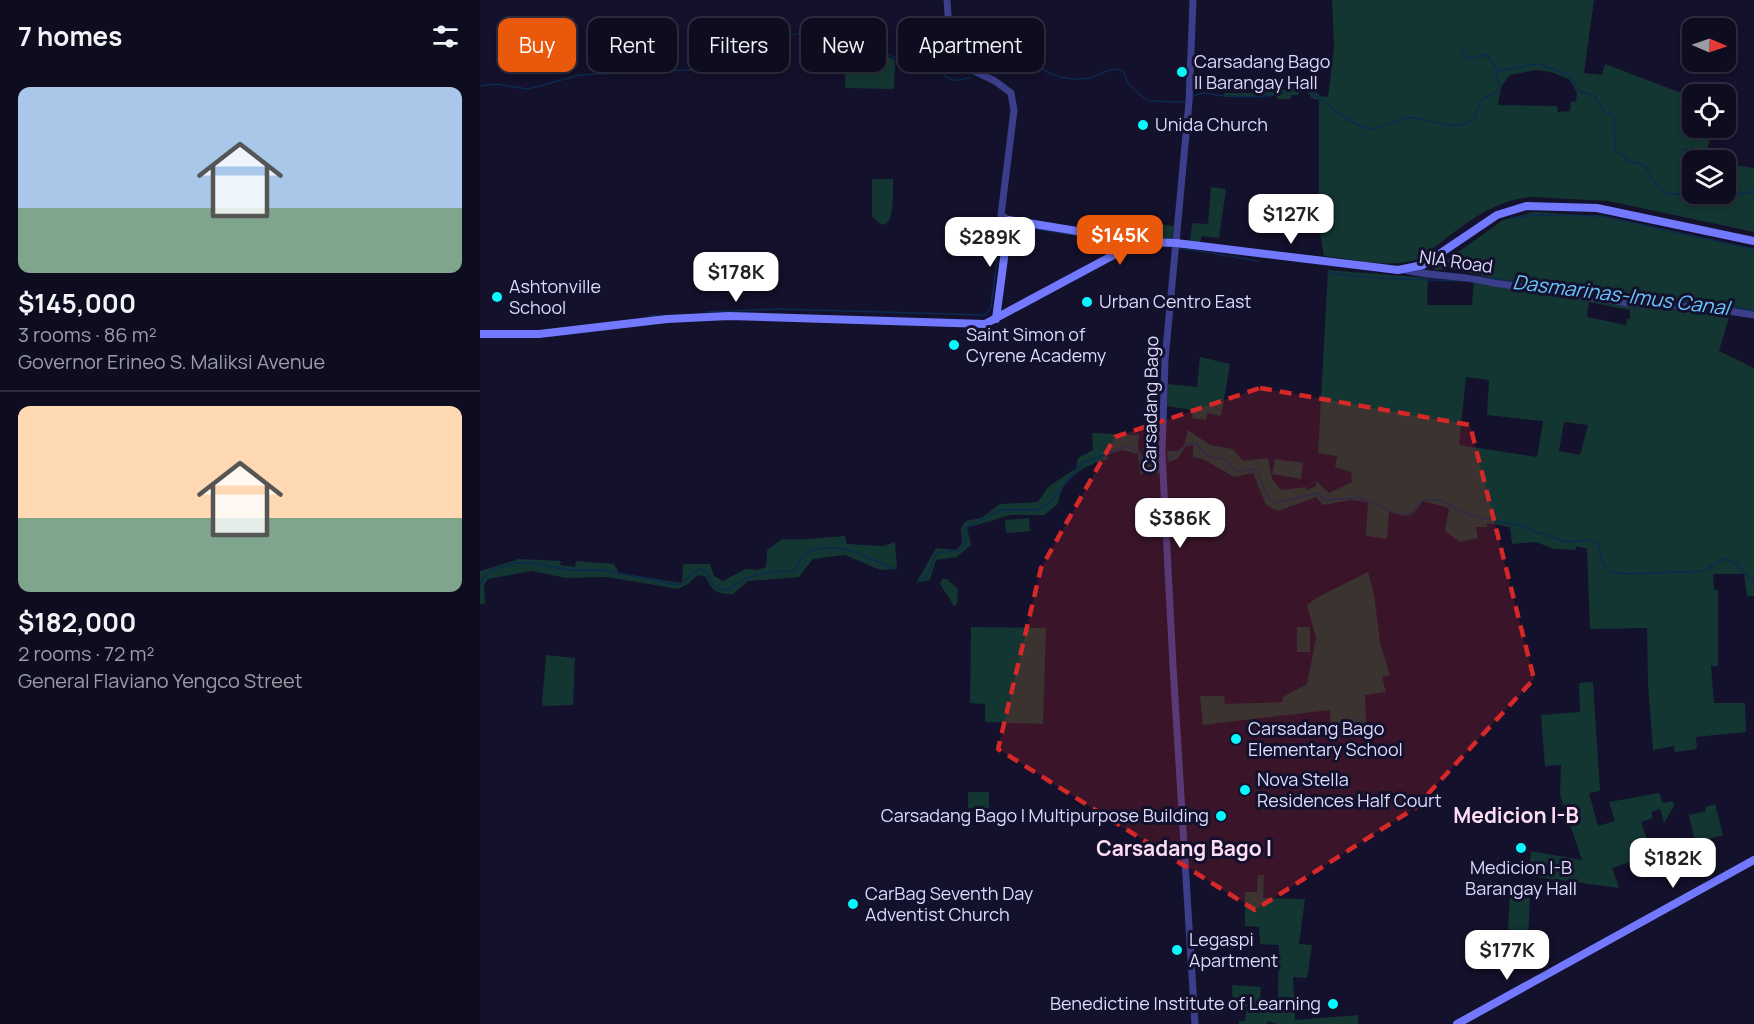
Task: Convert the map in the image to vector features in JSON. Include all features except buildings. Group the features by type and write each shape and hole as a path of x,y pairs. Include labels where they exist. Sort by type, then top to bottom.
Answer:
{"main road":[{"path":"996,319 1009,220 1145,242 1176,243 1319,262 1405,270 1423,266 1497,215 1526,206 1597,208 1754,241"},
{"path":"1122,238 1125,244 1123,250"},
{"path":"480,334 539,334 667,319 729,316 985,324 1123,250 1145,242"},
{"path":"1457,1024 1754,860"}],"street":[{"path":"947,0 951,60 958,66 995,81 1011,93 1014,110 1001,215 1009,220"},
{"name":"Carsadang Bago","path":"1193,0 1189,102 1166,360 1162,452 1195,1024"},
{"name":"NIA Road","path":"1405,270 1428,275 1477,277 1494,283 1628,303 1708,308 1754,315"}],"highlighted area":[{"path":"1260,388 1470,425 1534,679 1415,808 1255,910 998,749 1041,568 1115,437"}],"green space":[{"path":"1332,0 1594,0 1584,73 1602,75 1605,64 1682,93 1682,138 1710,138 1707,150 1682,150 1682,204 1736,204 1736,166 1754,168 1754,232 1608,201 1533,197 1517,199 1487,211 1460,228 1421,258 1385,263 1324,256 1319,227 1319,100 1311,98 1310,94 1301,88 1298,95 1291,95 1291,99 1277,99 1277,95 1224,97 1224,93 1276,91 1306,83 1320,96 1328,97 1334,48","holes":["1536,70 1551,72 1569,79 1577,93 1576,101 1571,102 1570,111 1558,112 1557,106 1498,105 1501,87 1510,75"]},
{"path":"886,56 895,60 894,89 845,88 845,72 886,72"},
{"path":"872,179 893,179 892,212 885,224 872,216"},
{"path":"1211,187 1226,189 1219,238 1202,236 1200,243 1190,242 1192,223 1208,224"},
{"path":"1534,212 1602,216 1754,249 1754,313 1581,293 1499,280 1452,269 1433,270 1503,220"},
{"path":"1150,223 1174,226 1172,240 1148,237"},
{"path":"1328,270 1428,278 1427,305 1472,305 1474,279 1634,307 1730,314 1719,351 1754,368 1754,596 1747,596 1744,574 1713,574 1714,590 1718,590 1718,666 1711,666 1714,703 1745,703 1746,732 1696,737 1697,749 1675,752 1674,746 1653,750 1647,628 1590,629 1587,549 1577,546 1575,550 1554,549 1536,542 1512,544 1510,527 1487,523 1487,527 1476,527 1478,538 1460,542 1445,531 1449,508 1423,501 1408,516 1389,512 1387,539 1366,536 1368,502 1351,500 1323,505 1316,497 1278,511 1266,505 1253,473 1234,477 1203,459 1193,457 1193,445 1186,446 1177,459 1168,462 1167,451 1176,451 1184,446 1188,430 1210,445 1233,449 1243,461 1268,458 1272,479 1281,490 1306,487 1307,490 1316,486 1316,481 1329,493 1352,482 1351,472 1335,467 1337,456 1318,453","holes":["1589,302 1630,310 1630,319 1627,319 1626,325 1587,317","1466,377 1489,380 1487,415 1543,421 1537,457 1459,445","1564,422 1588,425 1580,455 1559,451"]},
{"path":"1200,357 1230,364 1221,416 1207,413 1206,420 1192,418 1193,410 1167,406 1168,384 1197,387"},
{"path":"1092,433 1139,435 1138,449 1145,460 1160,460 1161,473 1140,474 1138,454 1122,450 1107,455 1108,459 1083,469 1069,480 1060,495 1058,504 1044,515 1010,515 967,528 971,545 957,557 936,560 930,580 916,583 936,548 955,550 962,544 961,528 966,521 981,518 1000,504 1038,502 1048,487 1076,468 1078,458 1093,450"},
{"path":"1275,459 1303,463 1301,479 1272,474"},
{"path":"1029,518 1030,531 1006,533 1005,520"},
{"path":"845,536 847,544 883,546 895,542 897,569 880,570 845,555 813,559 799,577 748,581 733,594 716,591 710,586 706,577 698,575 678,589 607,577 566,578 532,571 488,579 484,585 485,604 480,604 480,571 519,559 561,561 560,565 575,567 576,561 614,564 619,573 682,583 683,564 710,564 714,576 723,581 745,569 757,570 766,567 767,550 782,539"},
{"path":"1368,572 1374,594 1380,643 1390,675 1382,677 1386,692 1365,695 1366,724 1340,723 1340,740 1331,739 1330,710 1203,725 1200,696 1224,696 1225,704 1283,702 1283,697 1307,684 1316,638 1307,605 1318,597"},
{"path":"942,579 947,579 958,589 957,604 954,606 940,584"},
{"path":"971,627 1046,628 1043,724 985,722 985,704 970,703"},
{"path":"1297,627 1310,627 1310,652 1297,652"},
{"path":"546,655 575,658 573,705 544,706 542,704"},
{"path":"1593,682 1600,791 1589,793 1598,826 1615,821 1609,802 1659,793 1663,803 1673,801 1674,806 1664,823 1660,809 1651,812 1653,818 1641,822 1657,867 1648,871 1642,858 1612,868 1619,888 1529,876 1531,851 1582,860 1560,795 1561,765 1545,766 1541,715 1580,712 1579,683"},
{"path":"968,792 989,792 989,808 968,808"},
{"path":"1715,804 1723,835 1695,843 1689,815 1706,811 1705,807"},
{"path":"1258,875 1264,875 1263,898 1305,899 1299,944 1312,945 1307,978 1293,977 1295,1020 1358,1015 1358,1024 1277,1024 1267,1021 1267,1024 1239,1024 1239,1021 1245,1021 1247,1007 1233,1006 1232,985 1261,987 1260,998 1278,1000 1279,945 1260,944 1259,927 1245,926 1245,892 1257,892"},
{"path":"1510,891 1530,895 1528,941 1507,951"}],"waterway":[{"path":"789,36 816,33 825,51 877,49 896,58"},
{"path":"1460,51 1469,59 1487,55 1498,70"},
{"path":"986,74 1002,56 1010,54 1024,58 1052,75 1060,77 1080,79 1111,70 1123,71 1129,85 1148,101 1185,102"},
{"path":"1192,97 1204,93 1243,97 1274,95 1293,90 1301,85 1348,120 1366,128 1374,129 1407,118 1446,125 1461,125 1474,119 1481,100 1498,91 1499,85 1496,77 1498,71 1538,64 1569,75 1579,91 1595,96 1603,111 1614,115 1615,149 1629,161 1644,165 1653,180 1667,194 1682,194"},
{"path":"480,86 496,84 528,89 580,75 689,70"},
{"path":"711,72 726,72"},
{"path":"940,72 951,80 971,77"},
{"path":"1736,193 1754,192"},
{"path":"1511,218 1538,215 1602,216 1754,249"},
{"name":"Dasmarinas-Imus Canal","path":"1016,226 1119,242"},
{"path":"707,312 778,309 985,315 991,307 1001,227"},
{"name":"Dasmarinas-Imus Canal","path":"1179,248 1210,253"},
{"name":"Dasmarinas-Imus Canal","path":"1213,253 1226,256"},
{"name":"Dasmarinas-Imus Canal","path":"1230,256 1258,261"},
{"name":"Dasmarinas-Imus Canal","path":"1328,273 1375,278 1461,281"},
{"name":"Dasmarinas-Imus Canal","path":"1490,278 1623,298 1725,305 1754,311"},
{"path":"648,316 657,315"},
{"path":"1167,461 1188,443 1197,444 1206,455 1226,460 1235,471 1256,469 1267,495 1275,503 1318,493 1324,500 1360,498 1402,515 1413,513 1423,500 1441,500 1468,515 1517,525 1566,542 1593,540 1599,546 1603,565 1611,572 1627,574 1704,571 1723,559 1736,563 1754,584"},
{"path":"918,582 927,576 936,553 960,550 965,543 964,529 1000,510 1037,510 1049,503 1082,463 1127,446 1138,452 1146,464 1159,463"},
{"path":"480,587 483,577 493,570 513,563 532,563 571,570 602,570 679,585 698,569 705,570 715,588 728,590 743,580 759,574 794,571 804,554 828,548 839,548 861,554 894,569"}],"place":[{"name":"Carsadang Bago II Barangay Hall","path":"1182,72"},
{"name":"Unida Church","path":"1143,125"},
{"name":"Ashtonville School","path":"497,297"},
{"name":"Urban Centro East","path":"1087,302"},
{"name":"Saint Simon of Cyrene Academy","path":"954,345"},
{"name":"Carsadang Bago Elementary School","path":"1236,739"},
{"name":"Nova Stella Residences Half Court","path":"1245,790"},
{"name":"Carsadang Bago I Multipurpose Building","path":"1221,816"},
{"name":"Medicion I-B Barangay Hall","path":"1521,848"},
{"name":"CarBag Seventh Day Adventist Church","path":"853,904"},
{"name":"Legaspi Apartment","path":"1177,950"},
{"name":"Benedictine Institute of Learning","path":"1333,1004"}],"district":[{"name":"Medicion I-B","path":"1516,816"},
{"name":"Carsadang Bago I","path":"1184,849"}]}
